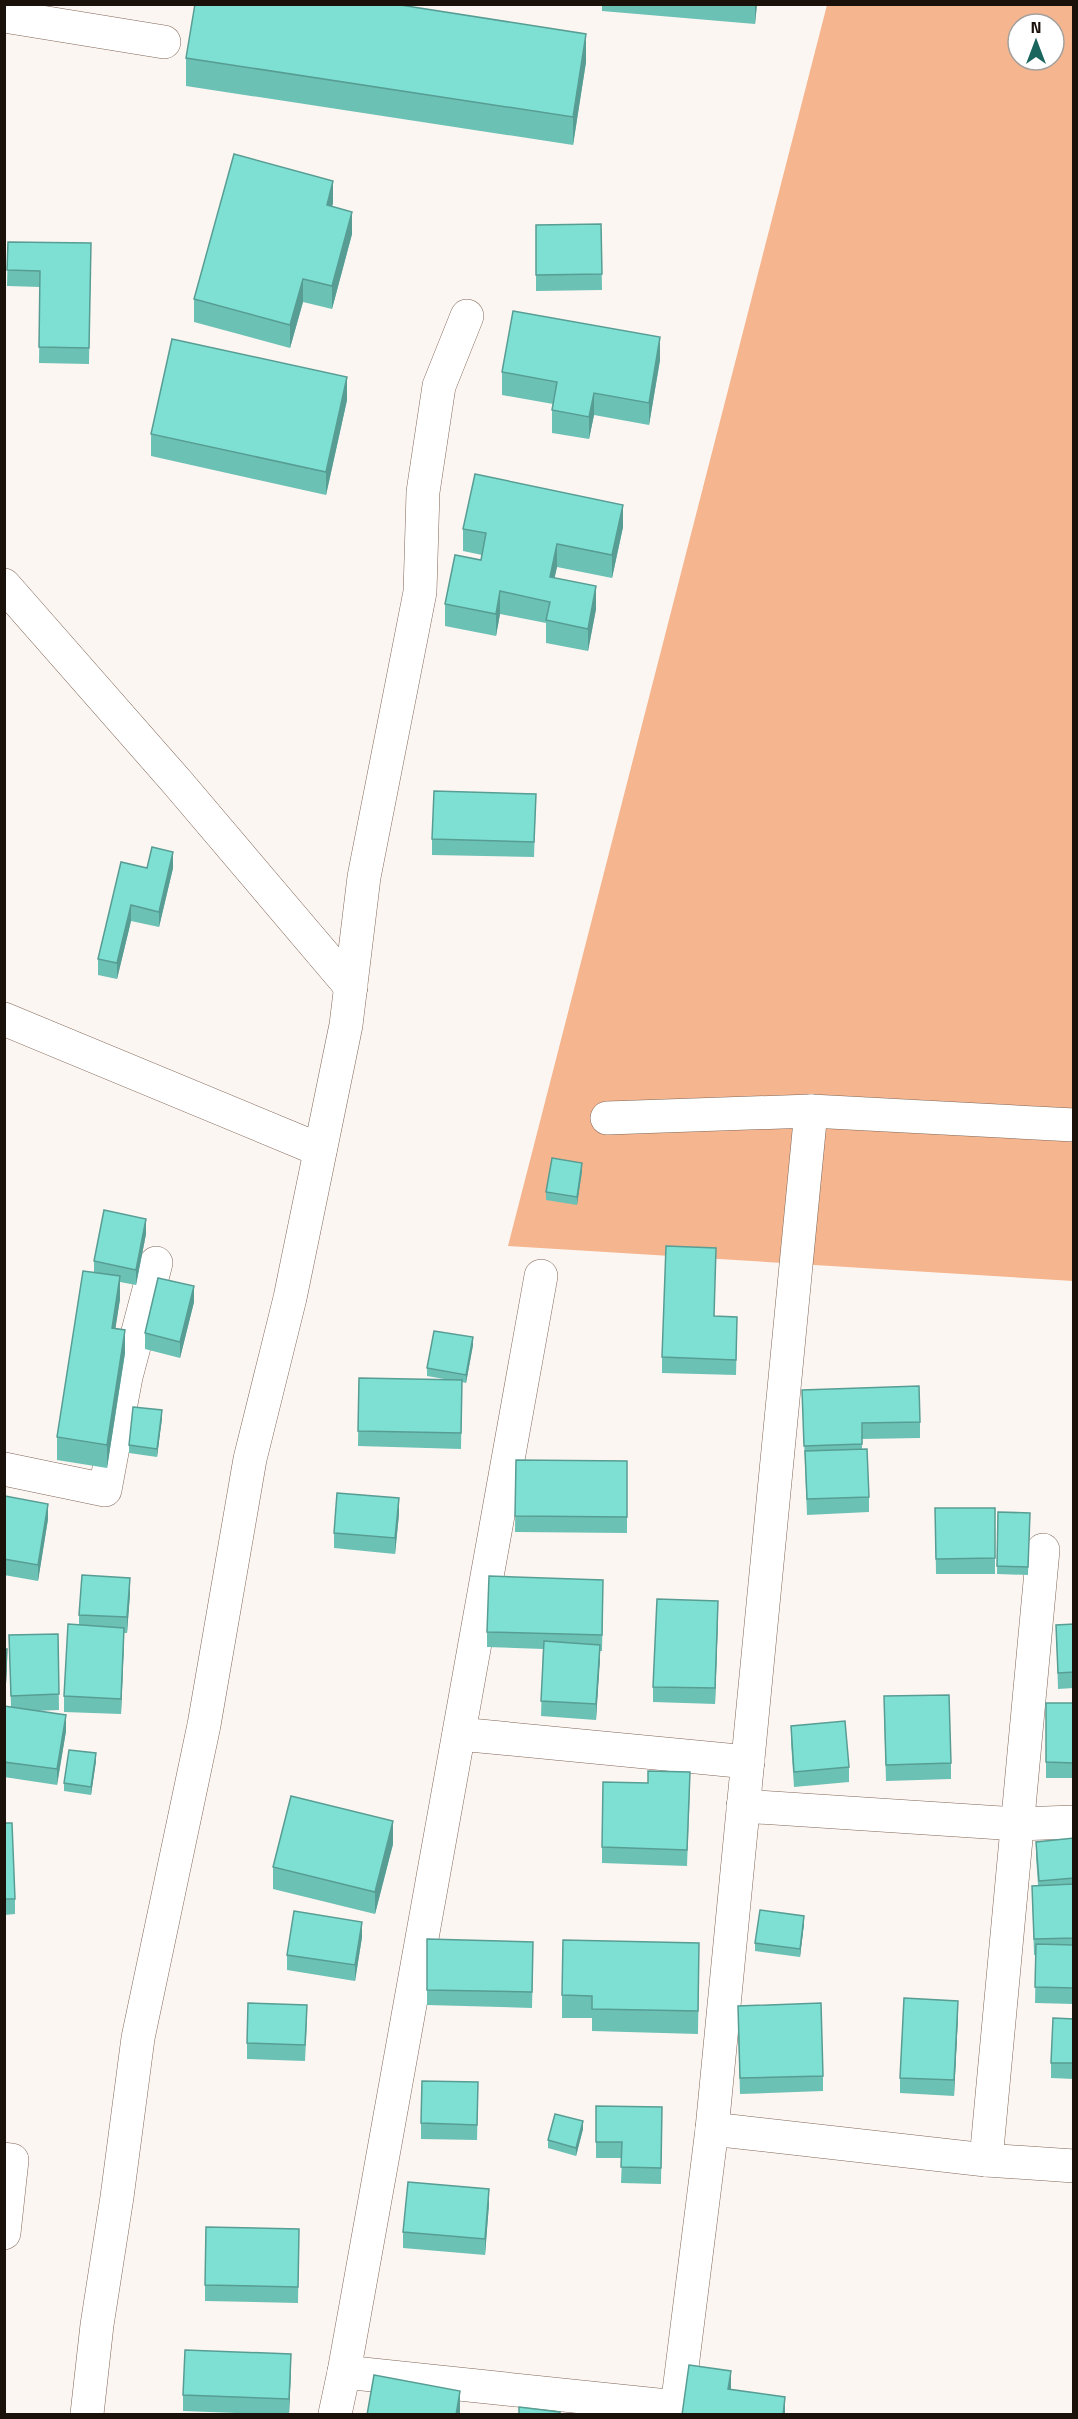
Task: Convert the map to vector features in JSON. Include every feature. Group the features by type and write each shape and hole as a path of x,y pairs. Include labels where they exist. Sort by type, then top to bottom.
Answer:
{"street":[{"path":"4,16 164,42"},
{"path":"87,2415 96,2325 117,2197 138,2038 204,1725 250,1458 290,1298 346,1025 364,877 420,592 423,492 439,386 467,316"},
{"path":"4,585 177,782 351,987"},
{"path":"4,1019 320,1150"},
{"path":"344,2372 520,2403 664,2410 677,2407 712,2129 811,1112"},
{"path":"607,1118 811,1112 1074,1125"},
{"path":"4,1469 105,1490 126,1377 156,1263"},
{"path":"335,2415 541,1276"},
{"path":"986,2160 1043,1550"},
{"path":"459,1734 748,1762"},
{"path":"743,1806 1017,1824 1074,1822"},
{"path":"712,2129 986,2160 1074,2166"},
{"path":"4,2159 12,2160 4,2234"}],"shaded area":[{"path":"827,5 1073,5 1073,1281 508,1246"}],"building":[{"path":"195,4 394,4 586,34 573,117 186,58"},
{"path":"234,154 333,181 327,205 352,212 332,286 303,279 290,325 194,299"},
{"path":"601,224 602,274 536,275 536,225"},
{"path":"8,242 91,243 89,348 39,347 40,271 7,270"},
{"path":"513,311 660,337 649,403 594,393 589,417 552,410 557,382 502,372"},
{"path":"172,339 347,377 326,472 151,434"},
{"path":"475,474 623,505 612,555 557,544 550,577 596,586 588,629 546,620 550,602 500,591 496,614 445,604 455,555 481,560 486,533 463,529"},
{"path":"434,791 536,794 534,842 432,839"},
{"path":"152,847 173,852 159,912 131,905 117,963 98,959 121,862 147,868"},
{"path":"552,1158 582,1163 577,1197 546,1192"},
{"path":"104,1210 146,1219 136,1270 94,1261"},
{"path":"666,1246 716,1248 714,1316 737,1317 736,1360 662,1357"},
{"path":"83,1271 120,1276 112,1328 125,1330 107,1445 57,1437"},
{"path":"158,1278 194,1286 180,1342 145,1333"},
{"path":"434,1331 473,1337 466,1375 427,1368"},
{"path":"359,1378 462,1380 461,1433 358,1431"},
{"path":"919,1386 920,1422 862,1423 862,1444 804,1446 802,1390"},
{"path":"133,1407 162,1410 157,1449 129,1445"},
{"path":"867,1449 869,1497 807,1499 805,1451"},
{"path":"516,1460 627,1461 627,1517 515,1516"},
{"path":"337,1493 399,1498 395,1538 334,1533"},
{"path":"5,1496 48,1504 38,1565 4,1559"},
{"path":"935,1508 995,1508 995,1558 936,1559"},
{"path":"998,1512 1030,1513 1028,1567 997,1566"},
{"path":"82,1575 130,1578 127,1617 79,1615"},
{"path":"489,1576 603,1580 602,1635 487,1632"},
{"path":"657,1599 718,1601 715,1688 653,1687"},
{"path":"68,1624 124,1628 121,1699 64,1696"},
{"path":"1074,1624 1074,1672 1058,1673 1056,1625"},
{"path":"58,1634 59,1694 11,1696 9,1635"},
{"path":"544,1641 600,1645 596,1704 541,1701"},
{"path":"4,1649 7,1649 5,1688 4,1688"},
{"path":"949,1695 951,1763 886,1765 884,1696"},
{"path":"1046,1703 1074,1703 1074,1763 1046,1762"},
{"path":"4,1706 66,1715 57,1769 4,1762"},
{"path":"845,1721 849,1767 794,1772 791,1726"},
{"path":"69,1750 96,1753 91,1787 64,1783"},
{"path":"648,1771 690,1772 687,1850 602,1847 603,1782 648,1783"},
{"path":"291,1796 393,1821 375,1892 273,1867"},
{"path":"4,1823 12,1823 15,1899 4,1899"},
{"path":"1074,1838 1074,1878 1039,1881 1036,1842"},
{"path":"1074,1884 1074,1938 1034,1939 1032,1886"},
{"path":"760,1910 804,1916 800,1949 755,1943"},
{"path":"294,1911 362,1922 355,1965 287,1955"},
{"path":"427,1939 533,1942 532,1992 427,1990"},
{"path":"563,1940 699,1943 698,2011 592,2009 592,1996 562,1995"},
{"path":"1036,1944 1074,1945 1074,1988 1035,1987"},
{"path":"904,1998 958,2001 954,2080 900,2078"},
{"path":"248,2003 307,2005 305,2045 247,2043"},
{"path":"821,2003 823,2076 740,2078 738,2006"},
{"path":"1053,2018 1074,2019 1074,2063 1051,2063"},
{"path":"422,2081 478,2082 477,2125 421,2123"},
{"path":"596,2106 662,2107 661,2168 621,2167 622,2142 596,2142"},
{"path":"555,2114 583,2121 576,2148 548,2140"},
{"path":"408,2182 489,2189 485,2239 403,2232"},
{"path":"206,2227 299,2229 298,2287 205,2285"},
{"path":"185,2350 291,2354 289,2399 183,2395"},
{"path":"689,2365 731,2371 728,2389 785,2397 783,2415 682,2415"},
{"path":"374,2375 460,2391 456,2415 367,2415"},
{"path":"519,2407 560,2412 560,2415 519,2415"}]}
